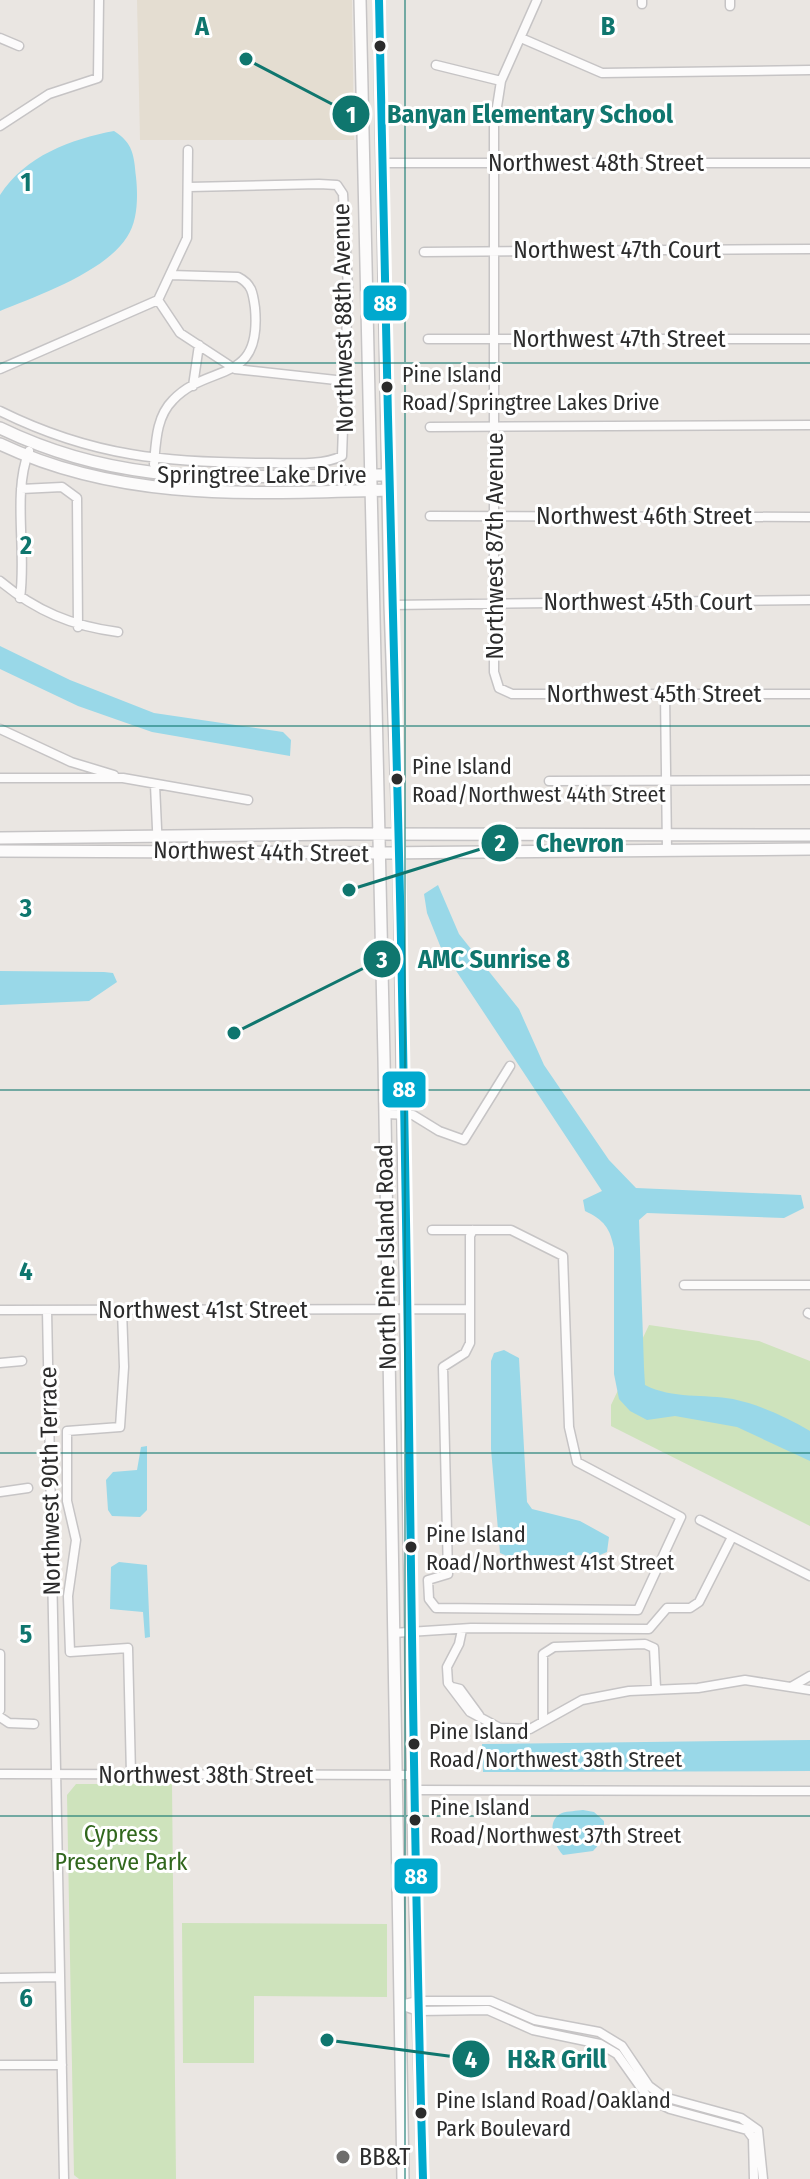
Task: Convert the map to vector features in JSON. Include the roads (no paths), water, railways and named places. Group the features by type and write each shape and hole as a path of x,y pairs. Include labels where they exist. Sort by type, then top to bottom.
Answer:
{"main road":[{"name":"North Pine Island Road","path":"360,0 403,2179"},
{"name":"North Pine Island Road","path":"379,0 390,605 399,853 410,1632 423,2179"},
{"path":"362,97 370,100 381,126"},
{"name":"Springtree Lake Drive","path":"0,428 90,462 153,475 244,478 389,475"},
{"name":"Springtree Lake Drive","path":"0,444 72,472 152,489 223,493 389,490"},
{"path":"373,600 384,618 386,661 393,697"},
{"name":"Northwest 44th Street","path":"0,838 376,834 810,835"},
{"name":"Northwest 44th Street","path":"0,851 399,853 810,849"}],"street":[{"path":"0,126 49,94 98,78 99,0"},
{"name":"Northwest 87th Avenue","path":"499,688 494,672 493,163 501,81 537,0"},
{"path":"0,38 19,46"},
{"path":"521,38 602,73 810,70"},
{"path":"436,65 501,81"},
{"path":"0,369 158,300 187,238 188,150"},
{"name":"Northwest 48th Street","path":"382,163 810,163"},
{"name":"Northwest 88th Avenue","path":"0,411 57,436 154,460 332,461 342,456 345,449 348,288 343,194 337,185 189,187"},
{"name":"Northwest 47th Court","path":"424,252 810,249"},
{"path":"152,489 160,418 173,400 193,386 235,369 245,359 253,339 253,291 247,281 238,277 170,275"},
{"path":"158,300 180,333 235,369 345,381"},
{"name":"Northwest 47th Street","path":"428,339 810,339"},
{"path":"193,386 199,345"},
{"path":"430,427 810,425"},
{"path":"20,598 25,564 21,489 27,456 33,443"},
{"path":"21,489 62,487 77,498 78,627"},
{"name":"Northwest 46th Street","path":"430,516 810,517"},
{"path":"0,581 20,598 78,627 118,632"},
{"name":"Northwest 45th Court","path":"390,605 810,600"},
{"name":"Northwest 45th Street","path":"499,688 512,694 810,694"},
{"path":"665,694 667,850"},
{"path":"0,729 71,762 123,778 248,800"},
{"path":"0,778 123,778"},
{"path":"549,781 810,780"},
{"path":"155,785 158,850"},
{"path":"384,1114 413,1115 439,1131 464,1140 510,1066"},
{"path":"432,1230 473,1230 511,1230 563,1256 569,1427 577,1462 681,1517 638,1610 436,1608 429,1599 428,1580 448,1574 443,1367 465,1353 470,1343 468,1309 470,1236 473,1230"},
{"path":"684,1285 810,1285"},
{"name":"Northwest 41st Street","path":"0,1310 468,1309"},
{"name":"Northwest 90th Terrace","path":"47,1310 64,2179"},
{"path":"122,1310 124,1367 120,1427 67,1431 67,1501 76,1540 68,1596 70,1652 128,1648 131,1775"},
{"path":"0,1363 22,1361"},
{"path":"0,1492 28,1488"},
{"path":"700,1520 810,1576"},
{"path":"393,1633 649,1629 667,1608 690,1608 699,1602 732,1537"},
{"path":"462,1630 447,1667 448,1683 460,1689 479,1715 500,1728 530,1729 582,1700 656,1688 698,1688 745,1680 810,1690"},
{"path":"543,1720 543,1654 554,1647 645,1644 654,1648 656,1654 656,1688"},
{"path":"0,1654 0,1710"},
{"path":"791,1687 810,1676"},
{"path":"0,1717 9,1723 34,1724"},
{"name":"Northwest 38th Street","path":"0,1774 413,1775"},
{"path":"413,1790 810,1791"},
{"path":"0,1978 60,1977"},
{"path":"418,2006 491,2001 535,2020 599,2032 622,2046 649,2086 664,2097 748,2126 761,2138 763,2179"},
{"path":"400,2005 488,2010 533,2030 600,2044 617,2054 649,2099 670,2109 734,2126 748,2126"},
{"path":"0,2065 62,2065"},
{"path":"748,2126 753,2138 754,2179"}],"water":[{"path":"114,131 129,145 135,169 136,208 127,237 117,250 87,272 0,311 0,195 22,170 50,151"},
{"path":"0,646 70,680 154,713 283,732 291,740 290,756 152,732 78,706 0,669"},
{"path":"438,885 459,934 519,1009 544,1065 609,1160 636,1188 801,1195 804,1208 784,1218 647,1213 639,1220 644,1368 645,1385 655,1389 743,1402 773,1412 810,1431 810,1461 737,1427 675,1416 647,1420 630,1411 619,1399 614,1374 614,1248 608,1230 601,1221 585,1211 583,1200 602,1191 441,948 427,913 424,894"},
{"path":"0,971 104,972 113,973 117,982 89,1001 0,1005"},
{"path":"504,1350 519,1358 527,1502 532,1509 580,1521 609,1537 607,1552 600,1555 507,1556 500,1553 491,1449 491,1361 494,1353"},
{"path":"147,1446 147,1510 140,1517 112,1516 108,1510 106,1480 113,1472 137,1470 141,1447"},
{"path":"119,1562 147,1565 150,1637 145,1638 143,1612 110,1609 111,1567"},
{"path":"810,1740 810,1771 483,1772 482,1744"},
{"path":"594,1812 604,1821 604,1839 593,1851 563,1855 554,1840 554,1821 562,1813"}],"place":[{"name":"Banyan Elementary School","path":"246,59"},
{"name":"Pine Island Road/Springtree Lakes Drive","path":"387,387"},
{"name":"Pine Island Road/Northwest 44th Street","path":"397,779"},
{"name":"Chevron","path":"349,890"},
{"name":"AMC Sunrise 8","path":"234,1033"},
{"name":"Pine Island Road/Northwest 41st Street","path":"411,1547"},
{"name":"Pine Island Road/Northwest 38th Street","path":"414,1744"},
{"name":"Pine Island Road/Northwest 37th Street","path":"415,1820"},
{"name":"H&R Grill","path":"327,2040"},
{"name":"Pine Island Road/Oakland Park Boulevard","path":"421,2113"},
{"name":"BB&T","path":"343,2157"}],"park label":[{"name":"Cypress Preserve Park","path":"121,1848"}]}
